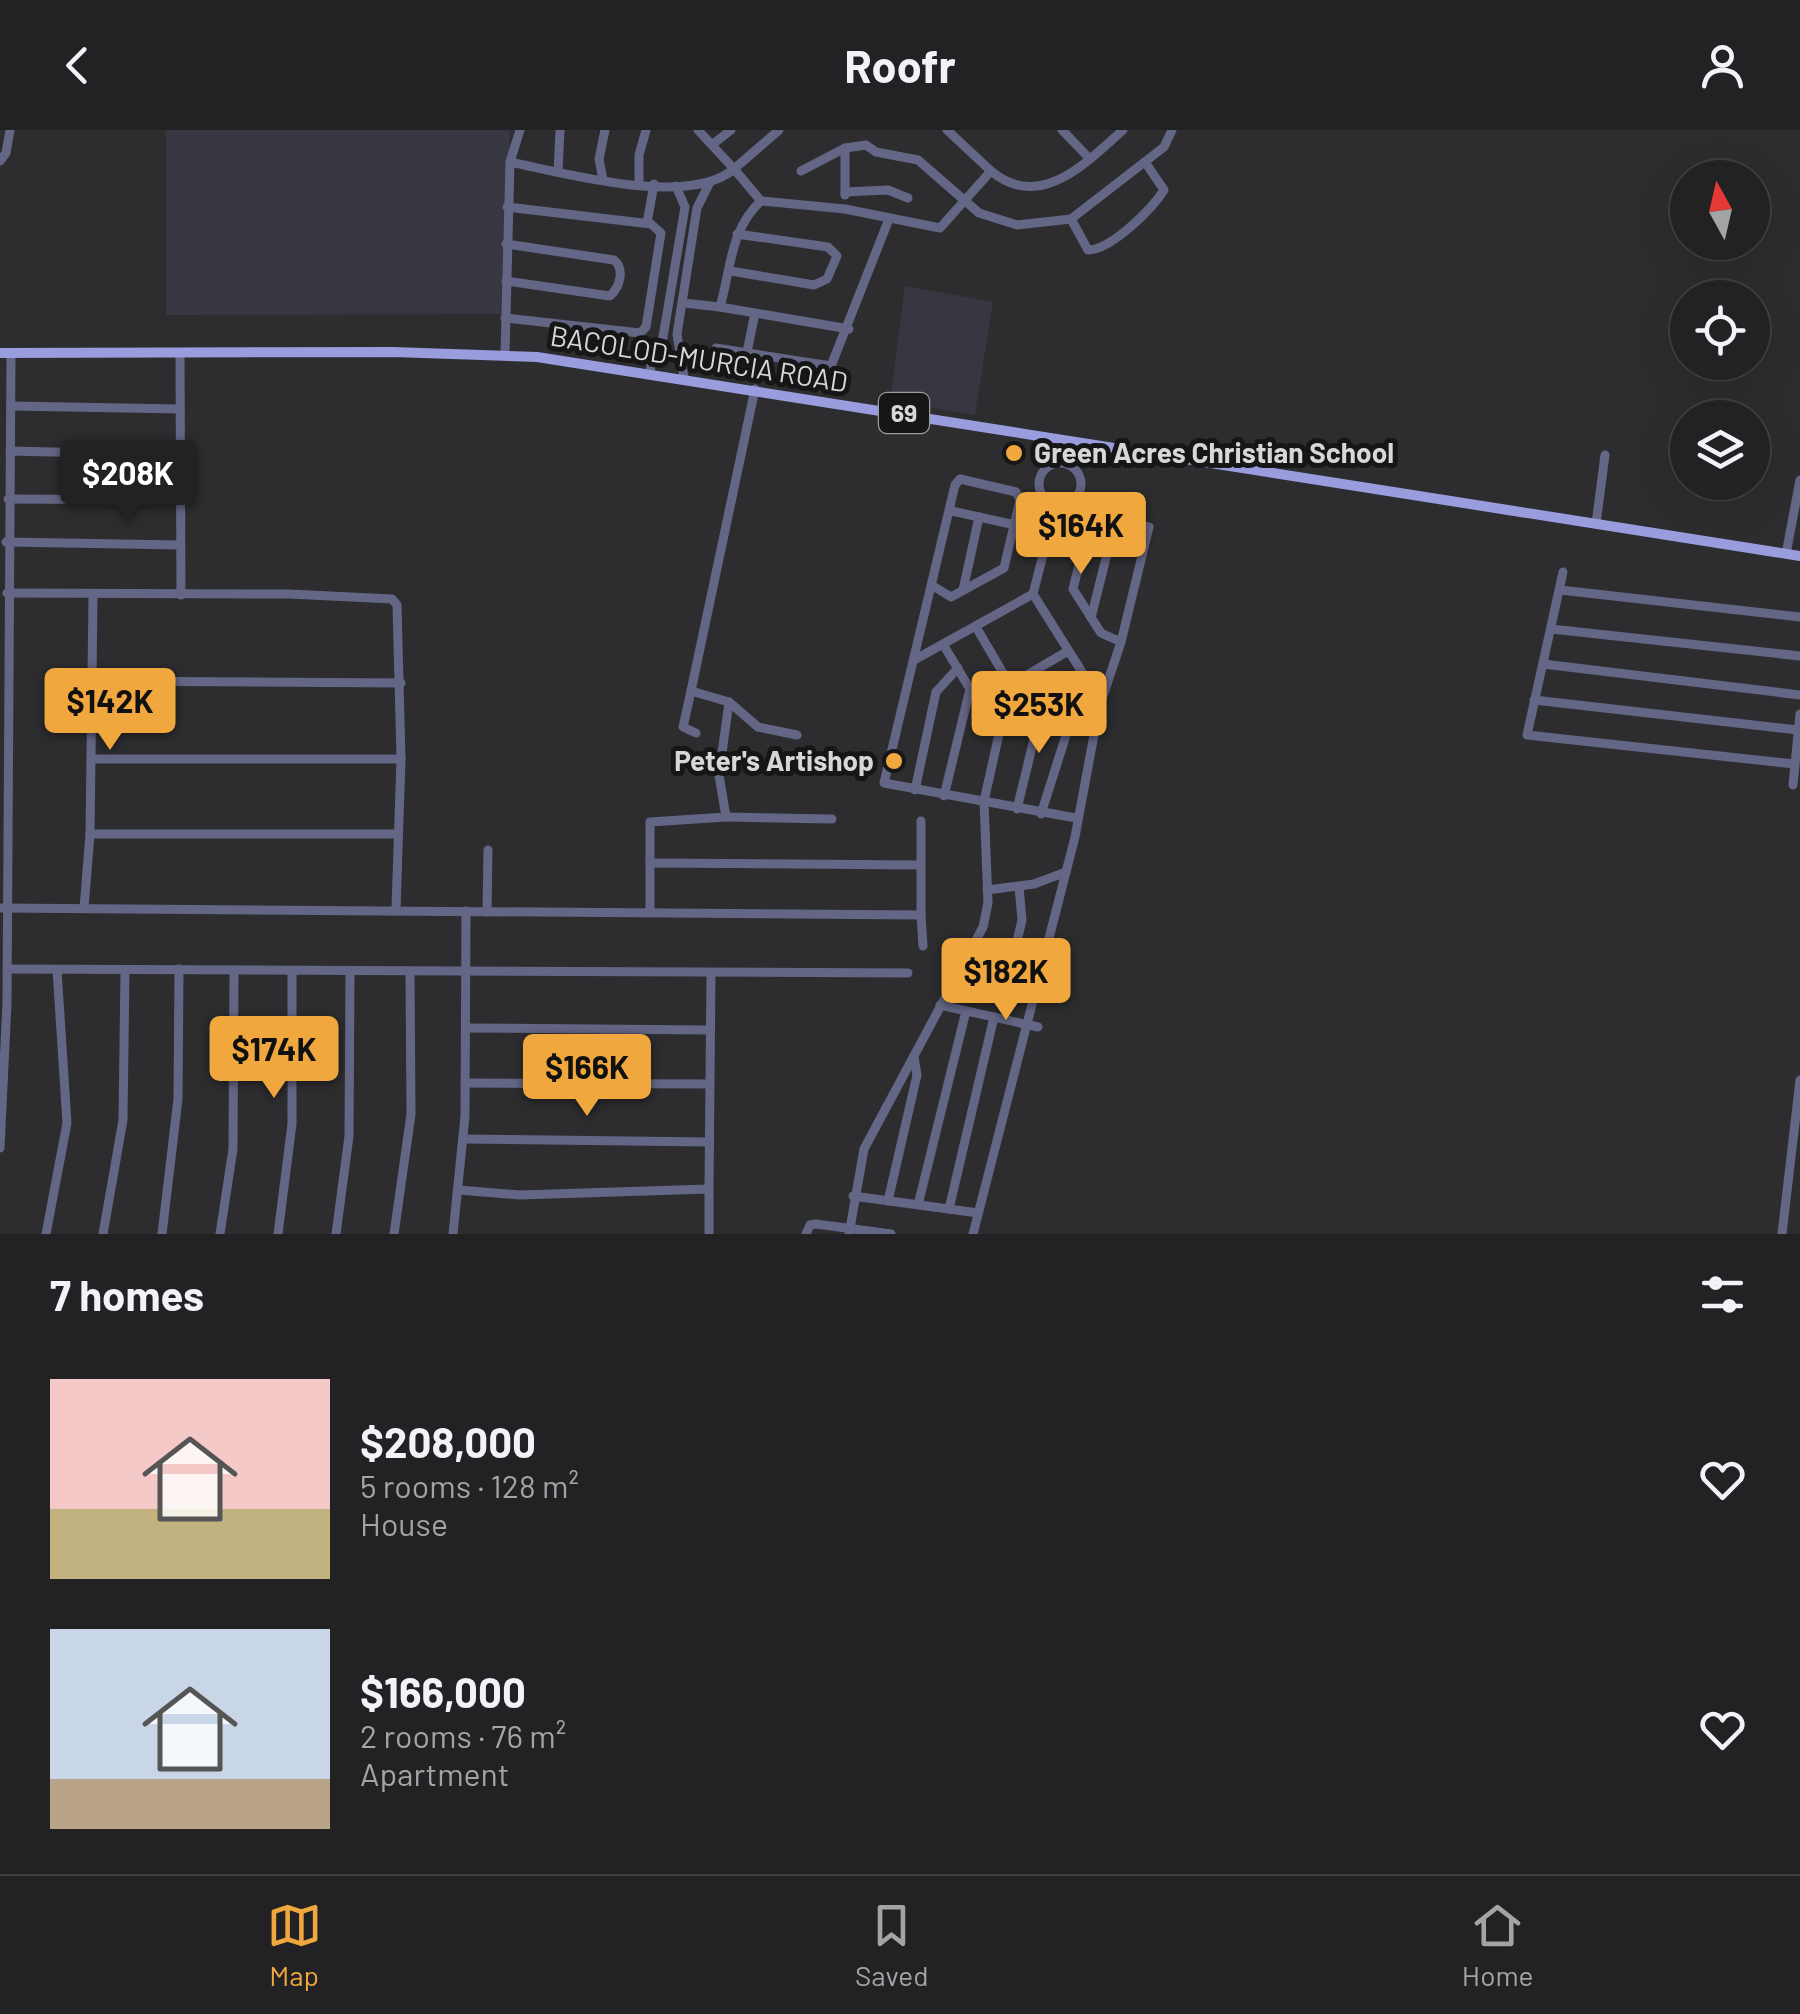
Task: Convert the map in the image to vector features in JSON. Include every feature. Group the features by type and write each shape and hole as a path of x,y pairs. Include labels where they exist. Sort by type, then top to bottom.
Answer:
{"main road":[{"name":"BACOLOD-MURCIA ROAD","path":"6,353 505,354 650,372 1800,556"}],"street":[{"path":"0,161 6,153 10,130"},
{"path":"505,354 510,162 520,130"},
{"path":"558,172 560,130"},
{"path":"602,180 600,159 605,130"},
{"path":"639,184 639,155 646,130"},
{"path":"698,130 761,200 845,209 943,228 991,172"},
{"path":"713,144 730,130"},
{"path":"510,162 602,180 676,186 708,184 734,168 779,130"},
{"path":"947,130 1007,184 1039,188 1062,181 1118,132"},
{"path":"1062,130 1089,158"},
{"path":"800,171 845,148 866,146 876,152 908,156 980,214 1016,225 1071,220 1167,144 1172,130"},
{"path":"845,148 845,209"},
{"path":"1071,220 1088,250 1101,248 1162,195 1163,186 1145,162"},
{"path":"647,223 654,184"},
{"path":"684,378 684,359 677,340 697,208 708,184"},
{"path":"650,372 667,316 685,207 676,186"},
{"path":"845,192 888,190 908,198"},
{"path":"720,307 737,234 745,215 761,200"},
{"path":"505,318 640,334 646,327 661,233 647,223 507,207"},
{"path":"685,207 697,208"},
{"path":"716,348 831,366 849,329 889,219"},
{"path":"731,270 814,286 827,279 836,256 828,247 737,234"},
{"path":"506,244 614,260 620,270 619,283 610,296 506,281"},
{"path":"677,260 690,261"},
{"path":"684,303 849,329"},
{"path":"746,352 755,313"},
{"path":"667,316 681,318"},
{"path":"180,352 181,595"},
{"path":"0,1148 7,970 3,908 6,542 12,406 6,353"},
{"path":"696,734 683,727 755,389"},
{"path":"12,406 180,409"},
{"path":"1066,463 1071,439"},
{"path":"10,451 180,455"},
{"path":"1596,524 1605,455"},
{"path":"1066,463 1079,474 1080,490 1070,502 1056,504 1047,500 1038,484 1047,466 1066,463"},
{"path":"934,586 951,597 1004,568 1019,495 958,480 884,778 888,786 1076,818"},
{"path":"1786,554 1800,480"},
{"path":"8,499 178,500"},
{"path":"916,659 1033,594 1056,504"},
{"path":"952,511 1142,553"},
{"path":"973,1234 1066,872 1098,708 1121,642 1148,525 1099,511 1083,514 1073,584 1101,633 1121,642"},
{"path":"963,590 978,517"},
{"path":"6,542 180,545"},
{"path":"1091,618 1109,546"},
{"path":"1563,572 1544,664 1524,730 1528,736 1794,764"},
{"path":"1560,590 1800,617"},
{"path":"7,593 392,599 397,605 402,760 396,909"},
{"path":"1033,594 1087,680 1098,708"},
{"path":"84,908 90,834 92,596"},
{"path":"849,1231 864,1149 983,927 987,890 984,801 1010,685 976,627"},
{"path":"1552,628 1800,656"},
{"path":"944,646 970,690 944,796"},
{"path":"1010,685 1068,651"},
{"path":"1544,664 1800,695"},
{"path":"915,790 936,692 958,668"},
{"path":"1017,809 1042,706 1087,680"},
{"path":"91,681 401,683"},
{"path":"692,691 730,702 749,723 797,736"},
{"path":"1041,814 1068,729 1070,716 1060,696"},
{"path":"1534,700 1798,730"},
{"path":"726,817 719,775 730,702"},
{"path":"1793,785 1800,714"},
{"path":"91,759 402,760"},
{"path":"650,912 652,819 832,819"},
{"path":"921,821 924,946"},
{"path":"90,834 398,834"},
{"path":"488,850 488,912"},
{"path":"650,863 920,865"},
{"path":"987,890 1019,886 1066,872"},
{"path":"1006,988 1022,920 1019,886"},
{"path":"3,908 921,915"},
{"path":"453,1234 464,1139 466,911"},
{"path":"162,1234 178,1099 178,969"},
{"path":"7,970 908,973"},
{"path":"46,1234 67,1123 57,970"},
{"path":"102,1234 123,1120 124,970"},
{"path":"220,1234 233,1149 234,970"},
{"path":"278,1234 292,1124 292,971"},
{"path":"336,1234 349,1136 350,972"},
{"path":"394,1234 411,1114 410,973"},
{"path":"709,1234 711,973"},
{"path":"955,974 1033,993"},
{"path":"940,1005 1038,1027"},
{"path":"918,1205 966,1011"},
{"path":"949,1209 994,1017"},
{"path":"466,1028 710,1030"},
{"path":"888,1200 917,1075 913,1056"},
{"path":"1782,1234 1800,1080"},
{"path":"466,1083 709,1084"},
{"path":"885,1115 906,1126"},
{"path":"464,1139 709,1142"},
{"path":"459,1190 534,1194 708,1190"},
{"path":"853,1196 978,1213"},
{"path":"806,1234 814,1224 891,1234"}],"shaded area":[{"path":"166,130 510,130 509,314 166,315"},
{"path":"905,286 993,302 975,415 890,401"}],"place":[{"name":"Green Acres Christian School","path":"1014,453"},
{"name":"Peter's Artishop","path":"894,761"}]}
